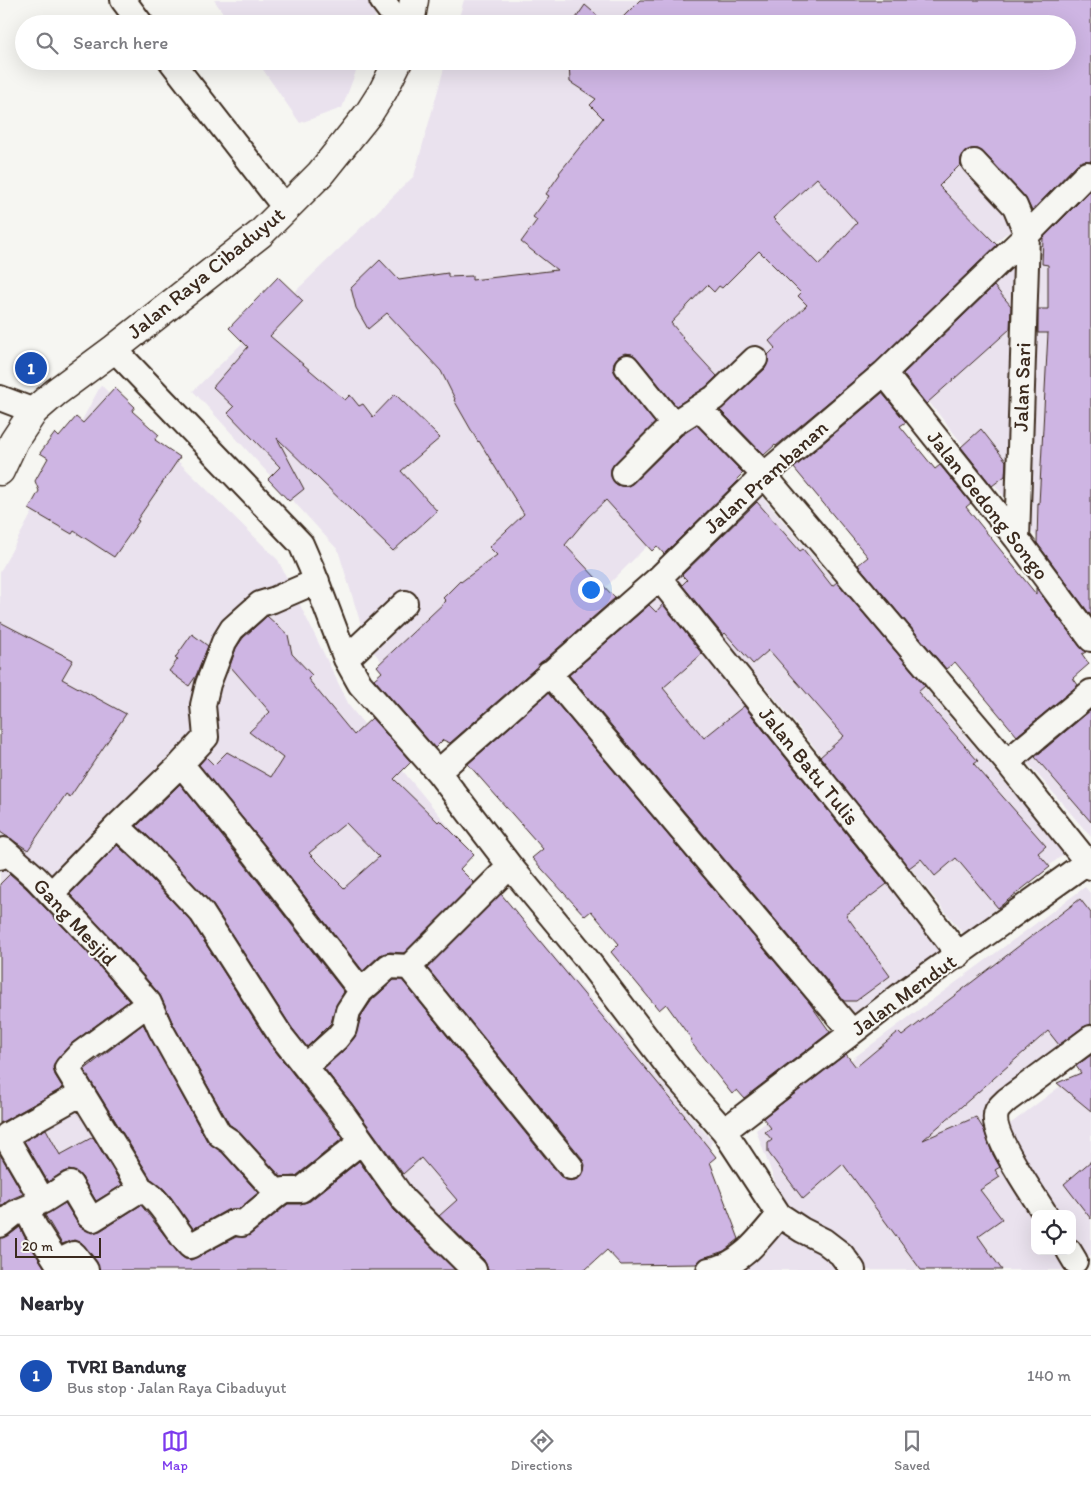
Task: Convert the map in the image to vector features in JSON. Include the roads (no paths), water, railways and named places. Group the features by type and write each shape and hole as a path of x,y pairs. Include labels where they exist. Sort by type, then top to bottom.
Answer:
{"main road":[{"path":"412,15 414,0"},
{"name":"Jalan Raya Cibaduyut","path":"0,470 14,441 34,411 260,234 286,209 320,174 363,121 383,91 394,70"}],"street":[{"path":"123,0 134,15"},
{"path":"382,0 393,15"},
{"path":"178,70 286,209"},
{"path":"974,162 1015,206 1027,235"},
{"name":"Jalan Prambanan","path":"438,772 659,578 764,475 884,374 1087,174"},
{"name":"Jalan Sari","path":"1017,538 1027,235"},
{"path":"114,349 301,544 346,659 360,684 438,772 510,866 585,957 674,1074 724,1131 779,1215 824,1241 841,1254 852,1270"},
{"path":"624,473 673,424 714,398 755,359"},
{"path":"627,367 673,424"},
{"name":"Jalan Gedong Songo","path":"884,374 1017,538 1091,639"},
{"path":"0,398 34,411"},
{"path":"699,408 764,475 1008,762 1089,865"},
{"name":"Jalan Batu Tulis","path":"659,578 886,860 958,954"},
{"path":"51,894 206,736 203,705 208,684 224,642 232,629 260,604 274,600 316,580"},
{"path":"346,659 405,603"},
{"path":"549,673 852,1032"},
{"path":"1008,762 1091,692"},
{"path":"180,764 253,852 361,991"},
{"path":"117,826 147,854 202,914 281,1036 306,1066 404,1200 474,1270"},
{"name":"Gang Mesjid","path":"1,851 51,894 98,944 149,1003 161,1030 219,1134 231,1142 278,1194"},
{"name":"Jalan Mendut","path":"724,1131 852,1032 958,954 1089,865"},
{"path":"306,1066 337,1038 344,1029 348,1011 361,991 389,966 409,967 510,866"},
{"path":"409,967 571,1167"},
{"path":"149,1003 80,1054 67,1068 141,1189 146,1191 156,1201 190,1246 234,1222 242,1224 284,1190 301,1190 362,1141"},
{"path":"1043,1210 1007,1152 995,1122 997,1111 1007,1100 1091,1038"},
{"path":"82,1092 7,1135 3,1142 35,1205 36,1229 57,1262 74,1254 86,1270"},
{"path":"0,1226 15,1213 35,1205 70,1184 89,1216 93,1219 141,1189"},
{"path":"709,1270 717,1269 739,1257 756,1242 779,1215"}],"place":[{"name":"TVRI Bandung","path":"31,368"}]}
